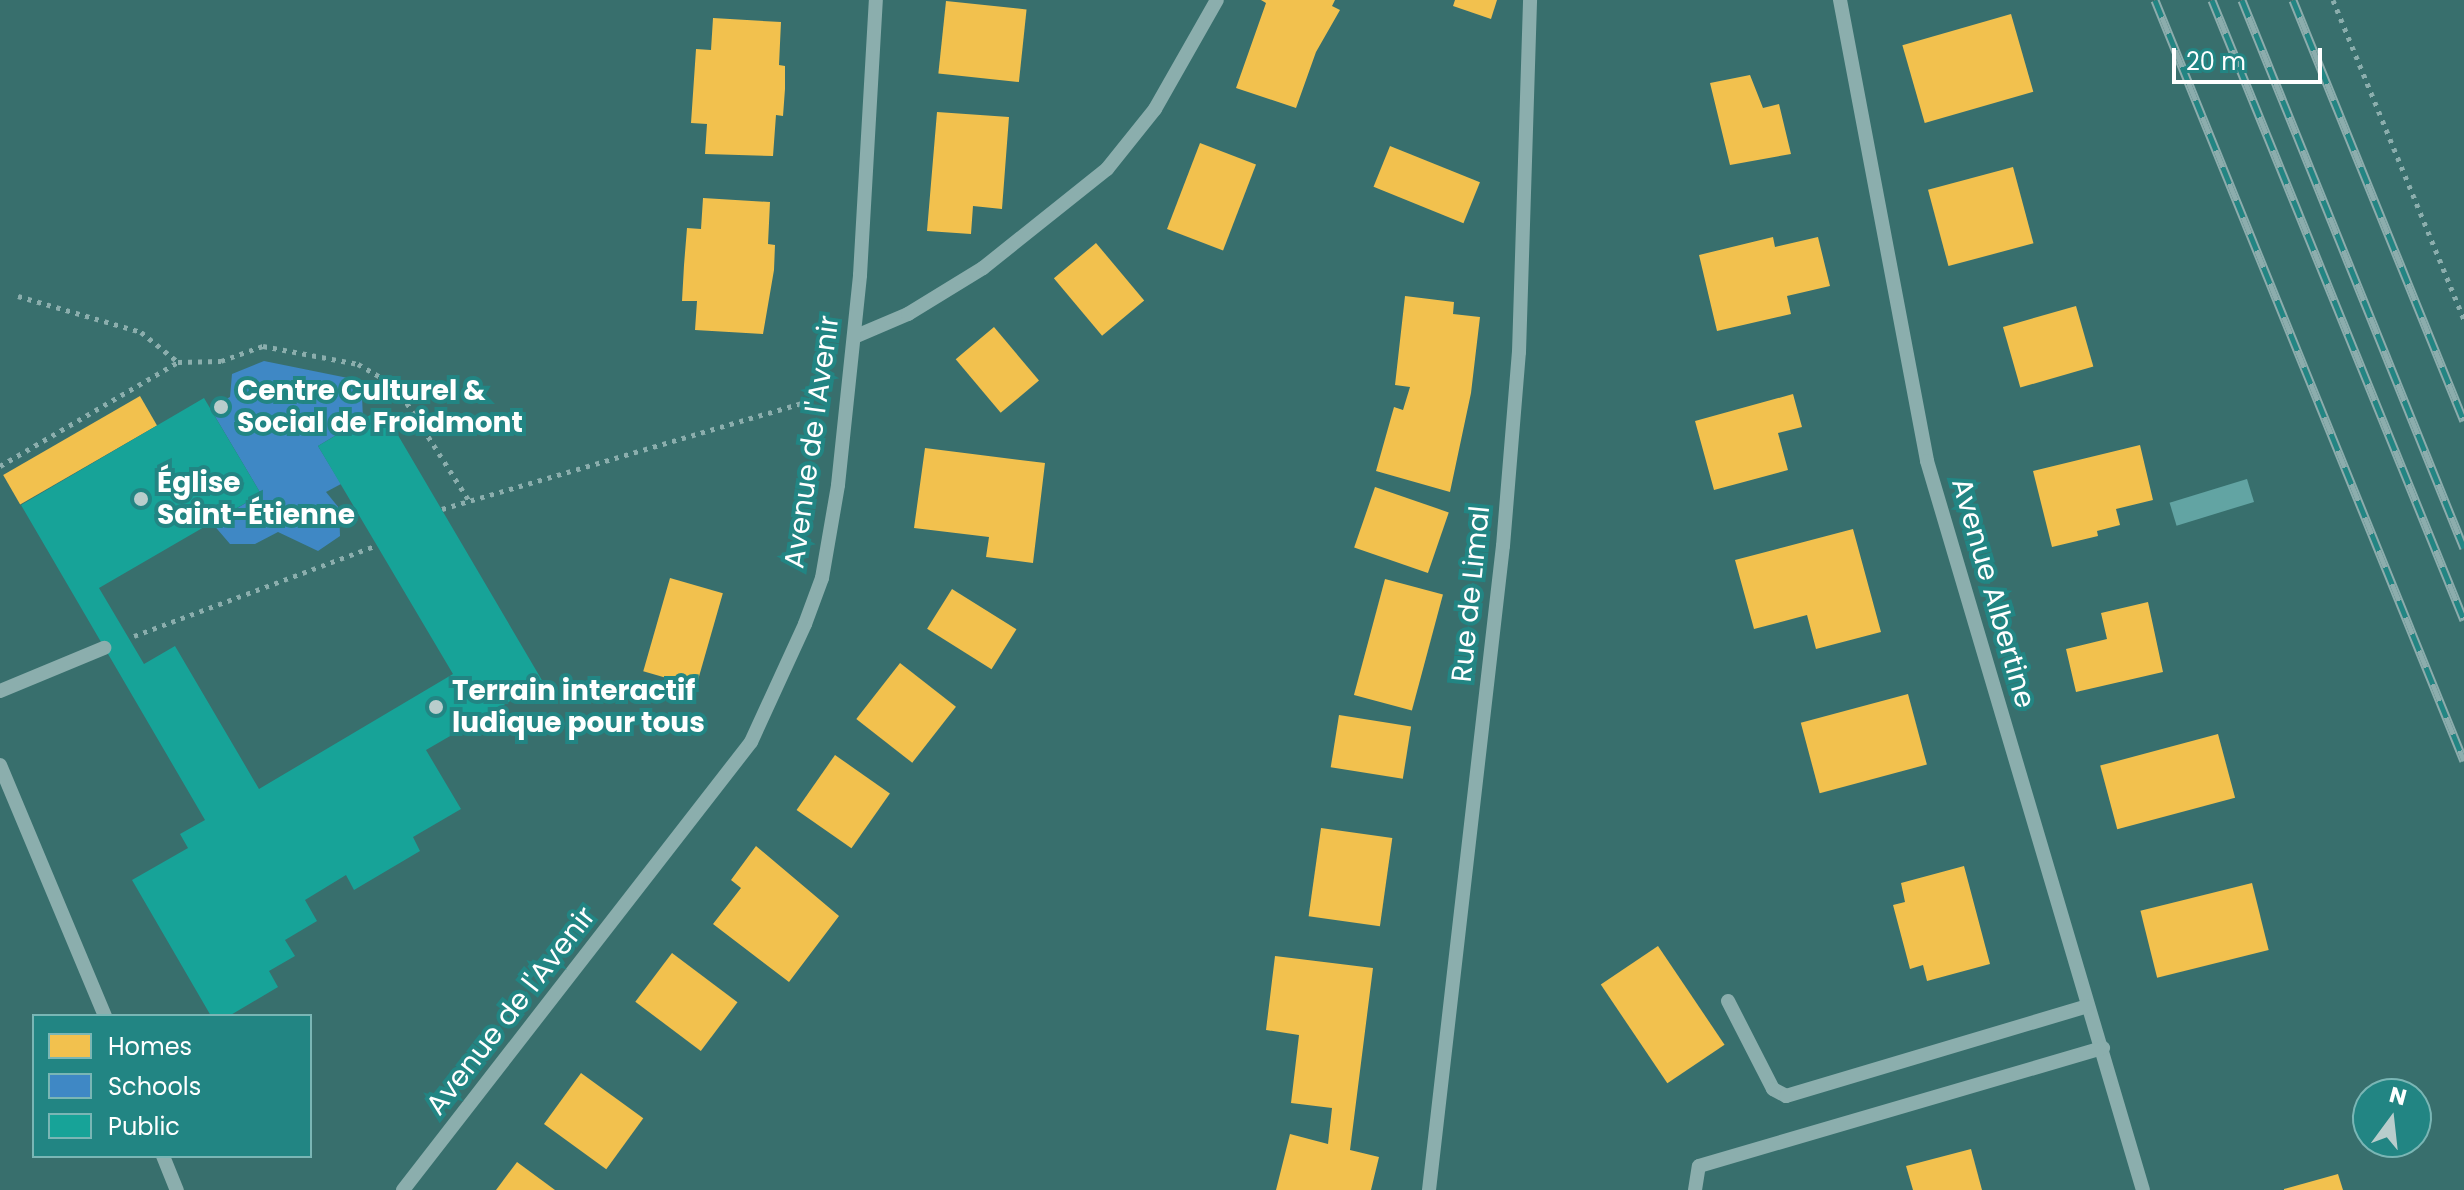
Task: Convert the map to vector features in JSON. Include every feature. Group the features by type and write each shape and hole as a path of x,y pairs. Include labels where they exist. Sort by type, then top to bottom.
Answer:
{"street":[{"name":"Avenue de l'Avenir","path":"403,1190 751,742 778,690 822,578 854,337 876,0"},
{"path":"854,337 908,314 983,268 1107,169 1155,109 1217,0"},
{"name":"Rue de Limal","path":"1429,1190 1503,546 1519,352 1530,0"},
{"name":"Avenue Albertine","path":"1840,0 1927,461 2143,1190"},
{"path":"0,691 104,648"},
{"path":"0,765 104,1014"},
{"path":"1728,1001 1773,1089 1786,1096 2087,1006"},
{"path":"1695,1190 1699,1166 2103,1048"},
{"path":"164,1158 177,1190"}],"path":[{"path":"2333,0 2464,319"},
{"path":"18,296 141,332 178,362"},
{"path":"0,466 178,362 221,361 263,346 358,364 396,386 470,502"},
{"path":"442,509 848,390"},
{"path":"129,638 375,546"}],"water":[{"path":"2247,479 2254,502 2177,526 2170,503"}],"building: Homes":[{"path":"1261,0 1335,0 1332,6 1340,10 1316,52 1296,108 1236,88 1266,3"},
{"path":"1455,0 1497,0 1491,19 1453,6"},
{"path":"946,1 1027,9 1019,82 938,74"},
{"path":"2011,14 2033,92 1925,123 1902,45"},
{"path":"713,18 781,22 779,65 785,66 785,89 783,116 776,115 773,156 705,154 707,124 691,123 696,49 711,50"},
{"path":"1750,75 1763,108 1779,104 1791,154 1730,165 1710,83"},
{"path":"937,112 1009,117 1002,209 973,206 971,234 927,231"},
{"path":"1200,143 1256,165 1223,250 1167,229"},
{"path":"1390,146 1480,182 1463,223 1374,187"},
{"path":"2013,167 2033,243 1948,266 1928,190"},
{"path":"703,198 770,202 768,244 775,245 774,270 763,334 695,330 697,301 682,301 687,228 701,229"},
{"path":"1773,237 1775,247 1818,237 1830,286 1787,296 1791,314 1717,331 1699,255"},
{"path":"1096,243 1144,300 1102,336 1054,278"},
{"path":"1405,296 1454,302 1453,314 1480,317 1471,393 1450,492 1376,471 1394,407 1403,410 1410,387 1395,385"},
{"path":"2076,306 2093,367 2020,388 2003,327"},
{"path":"994,327 1039,381 1001,413 956,359"},
{"path":"1793,394 1802,427 1778,433 1788,470 1714,490 1695,421"},
{"path":"140,396 157,425 20,504 3,475"},
{"path":"2140,445 2153,500 2116,509 2120,525 2097,531 2098,536 2052,547 2033,471"},
{"path":"925,448 1045,463 1033,563 986,557 989,537 914,528"},
{"path":"1375,487 1449,512 1428,573 1354,548"},
{"path":"1853,529 1881,632 1816,649 1807,615 1754,629 1735,560"},
{"path":"670,578 723,593 696,686 643,671"},
{"path":"1385,579 1443,595 1412,710 1354,695"},
{"path":"952,589 1016,629 992,669 927,629"},
{"path":"2148,602 2163,672 2076,692 2066,649 2107,639 2101,613"},
{"path":"900,663 956,707 912,763 856,719"},
{"path":"1908,694 1927,765 1820,793 1801,723"},
{"path":"1339,715 1411,726 1403,779 1331,767"},
{"path":"2218,734 2235,798 2117,829 2100,766"},
{"path":"835,755 890,793 851,848 797,810"},
{"path":"1321,828 1392,838 1380,926 1309,916"},
{"path":"756,846 839,916 789,982 713,924 741,888 731,880"},
{"path":"1964,866 1990,964 1927,981 1923,965 1910,969 1893,905 1905,902 1901,883"},
{"path":"2252,883 2269,950 2157,978 2140,911"},
{"path":"1658,946 1725,1045 1667,1083 1601,985"},
{"path":"672,953 737,1002 701,1051 635,1002"},
{"path":"1275,956 1373,968 1350,1150 1379,1157 1371,1190 1276,1190 1290,1134 1328,1144 1332,1108 1291,1103 1299,1035 1266,1030"},
{"path":"581,1073 643,1118 606,1169 544,1124"},
{"path":"1971,1149 1982,1190 1913,1190 1906,1166"},
{"path":"517,1162 555,1190 496,1190"},
{"path":"2338,1174 2343,1190 2284,1190 2284,1189"}],"building: Schools":[{"path":"264,361 348,378 362,396 363,419 318,446 341,484 326,492 339,508 340,536 318,551 278,532 255,544 230,544 212,523 261,494 210,408 230,397 232,374"}],"building: Public":[{"path":"204,398 261,494 99,588 144,664 175,646 259,789 453,674 318,446 382,408 543,682 426,750 461,809 413,837 420,851 354,890 346,875 305,900 317,921 285,940 295,956 269,971 278,987 232,1014 210,1014 132,880 188,848 180,834 205,820 21,505"}],"railway":[{"path":"2155,0 2464,761"},
{"path":"2212,0 2464,620"},
{"path":"2242,0 2464,548"},
{"path":"2293,0 2464,421"}],"place":[{"name":"Centre Culturel & Social de Froidmont","path":"221,407"},
{"name":"Église Saint-Étienne","path":"141,499"},
{"name":"Terrain interactif ludique pour tous","path":"436,707"}]}
